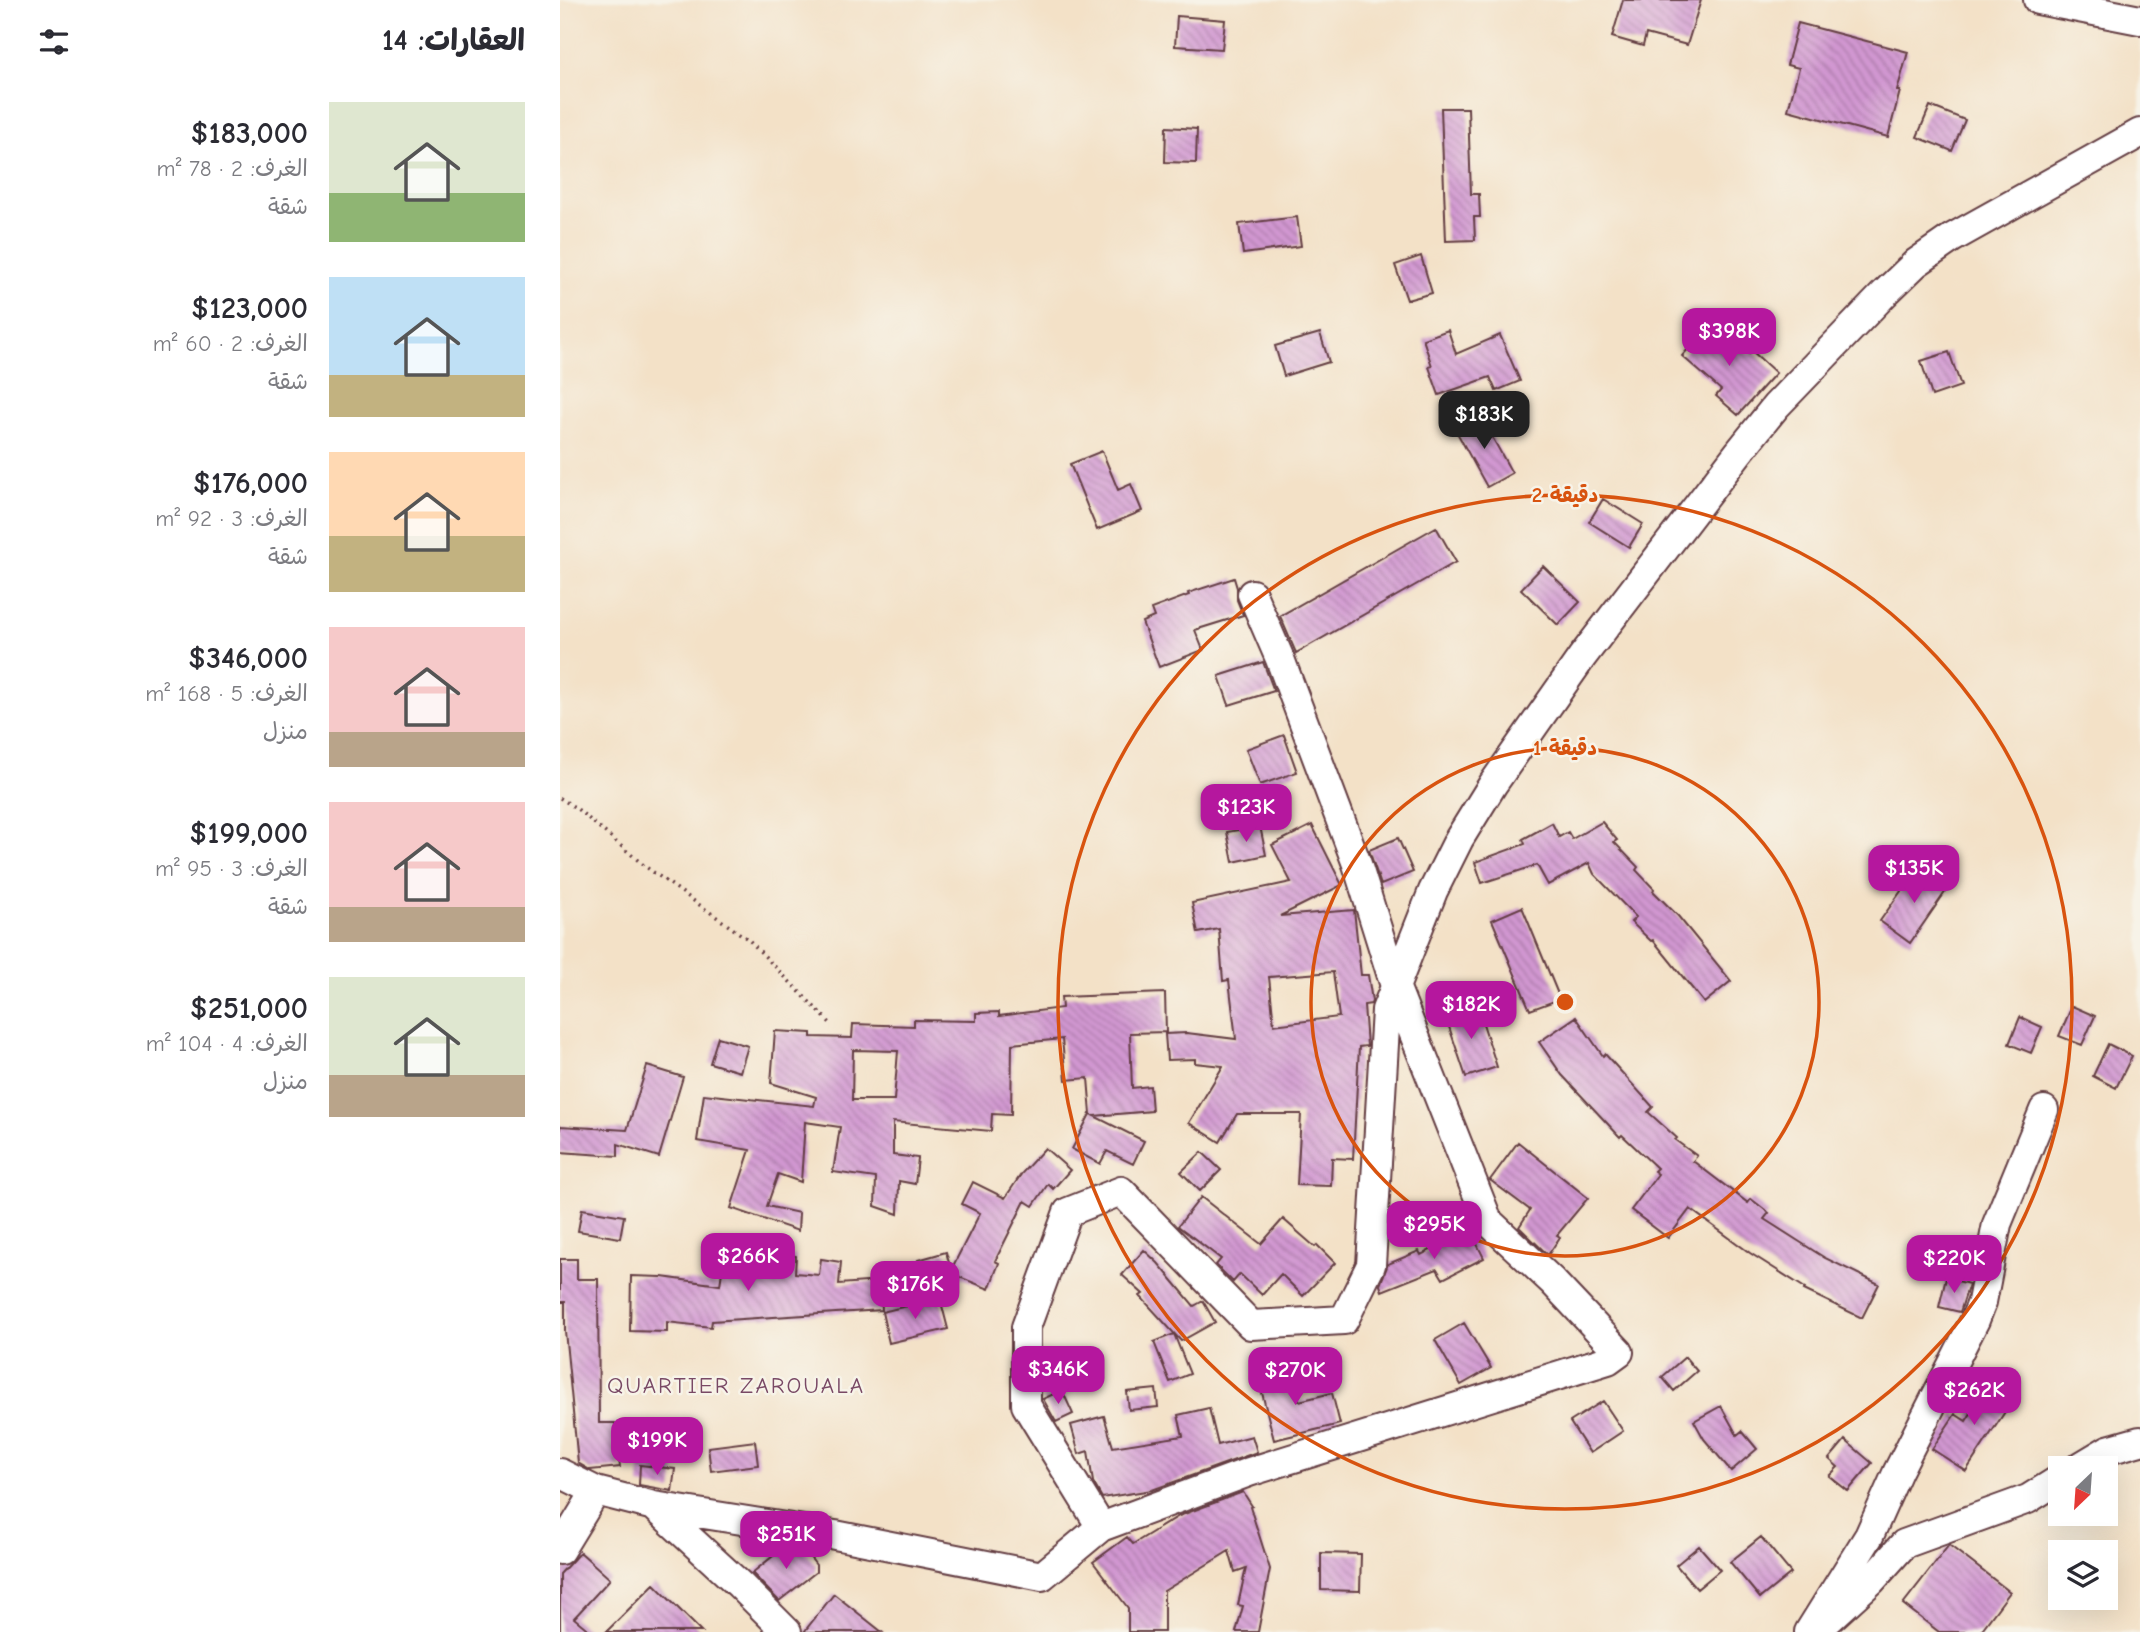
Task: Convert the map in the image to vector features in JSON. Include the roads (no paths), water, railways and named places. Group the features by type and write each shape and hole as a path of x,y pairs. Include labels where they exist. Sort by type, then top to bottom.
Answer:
{"street":[{"path":"2038,0 2140,20"},
{"path":"1101,1527 1026,1405 1026,1327 1068,1212 1121,1191 1251,1325 1344,1320 1371,1265 1386,1010 1433,891 1459,839 1493,784 1582,657 1776,407 1885,293 1916,263 1952,238 2140,133"},
{"path":"560,1473 596,1491 654,1506 835,1535 1042,1576 1101,1527 1249,1472 1608,1360 1619,1352 1552,1281 1488,1221 1395,986 1357,864 1280,659 1252,594"},
{"path":"1810,1632 1869,1536 1898,1471 1975,1320 1982,1302 1997,1224 2043,1110"},
{"path":"2098,1456 2108,1450 2140,1441"},
{"path":"1810,1632 1835,1616 1904,1545 2028,1499 2048,1486"},
{"path":"560,1550 596,1491"},
{"path":"654,1506 787,1632"}],"district":[{"name":"QUARTIER ZAROUALA","path":"736,1385"}]}
